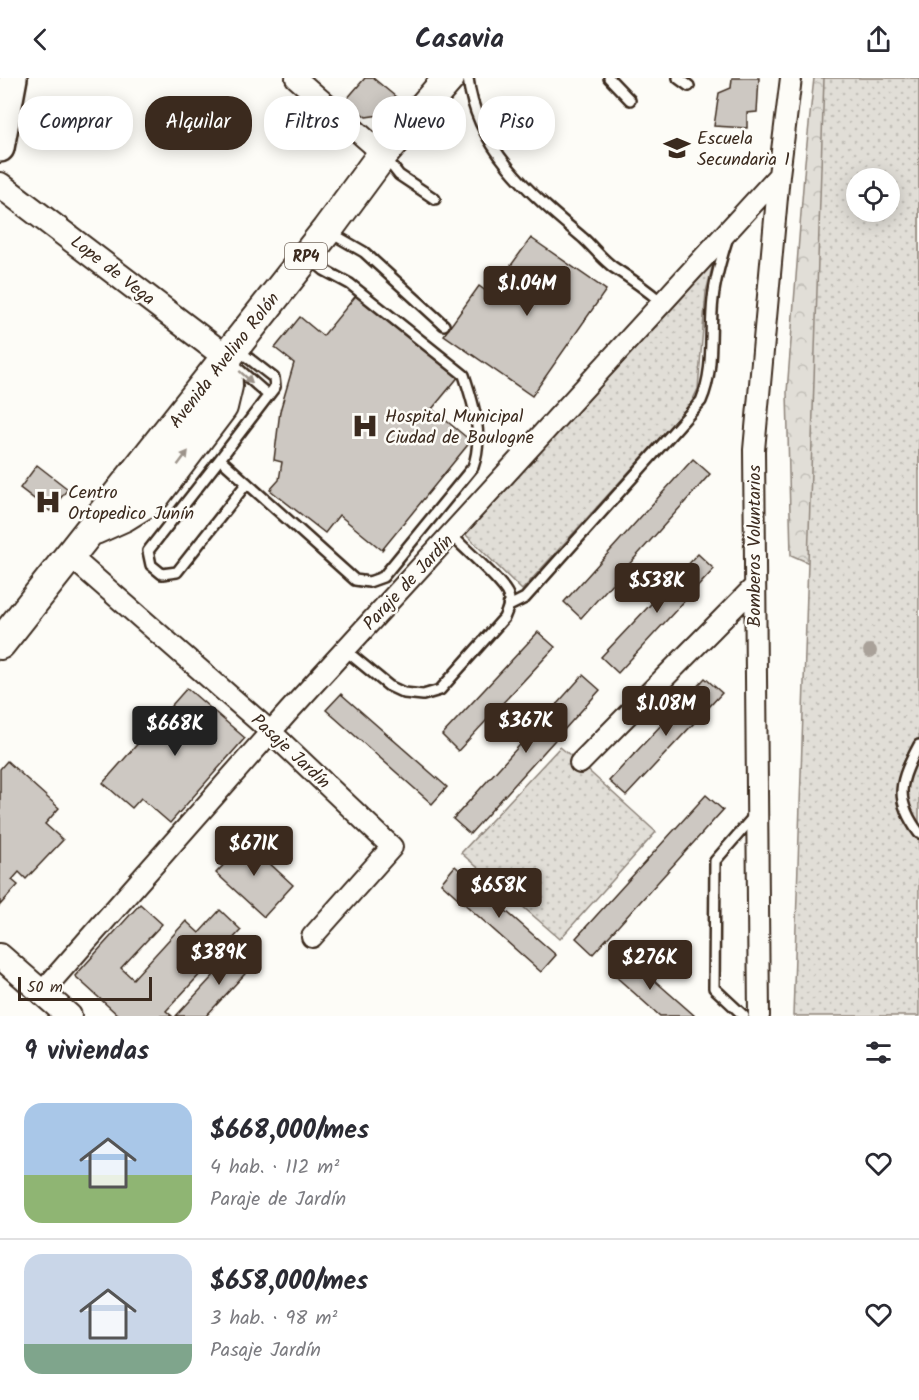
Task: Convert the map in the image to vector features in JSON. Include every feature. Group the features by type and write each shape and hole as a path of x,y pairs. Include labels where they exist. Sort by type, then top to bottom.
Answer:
{"main road":[{"path":"0,148 13,78"},
{"name":"Avenida Avelino Rolón","path":"0,644 327,230 383,154 449,78"}],"street":[{"path":"296,78 383,154"},
{"name":"Bomberos Voluntarios","path":"759,1016 754,450 790,78"},
{"name":"Paraje de Jardín","path":"42,992 271,732 779,175"},
{"name":"Lope de Vega","path":"0,185 230,352"},
{"name":"Pasaje Jardín","path":"70,556 271,732 392,847 312,937"},
{"path":"580,763 754,587"},
{"path":"0,956 69,1016"}],"lane":[{"path":"468,78 478,121 488,140 529,191 594,247 611,265 633,279 661,302"},
{"path":"609,78 630,99"},
{"path":"678,78 689,86"},
{"path":"383,154 399,175 435,199"},
{"path":"509,606 525,597 701,401 707,387 710,365 713,297 730,229"},
{"path":"327,230 364,252 444,325"},
{"path":"220,459 355,580 369,582 382,577 473,467 478,453 479,436 472,397 464,375 350,284 324,270 307,255"},
{"path":"230,352 274,378 274,387 148,551 151,565 162,574 177,572 247,483"},
{"path":"230,352 245,376 268,395"},
{"path":"345,650 388,686 404,693 423,695 440,690 504,618 509,606 508,595 501,584 451,535"},
{"path":"919,745 907,768 900,792 912,823 919,833"},
{"path":"744,1016 714,988 715,861 756,813"}],"green space":[{"path":"814,78 919,78 919,470 834,574 791,555 787,392"},
{"path":"824,78 919,78 919,1016 793,1016"},
{"path":"713,264 706,292 698,389 691,403 522,590 465,534"},
{"path":"560,747 656,832 560,939 461,853"}],"building":[{"path":"365,78 373,78 395,96 372,96 372,116 366,117 360,112 360,96 349,96"},
{"path":"732,78 759,78 757,112 747,113 747,128 714,126 719,93 731,88"},
{"path":"531,238 606,290 532,396 444,335 479,286 490,294"},
{"name":"Hospital Municipal Ciudad de Boulogne","path":"358,293 460,375 432,409 471,441 382,550 339,515 325,533 270,490 279,480 282,462 274,460 280,411 294,363 275,348 300,317 323,336"},
{"path":"693,459 710,474 581,618 564,602"},
{"path":"37,465 68,489 50,511 20,488"},
{"path":"698,554 714,569 618,673 601,657"},
{"path":"538,632 555,647 458,751 442,735"},
{"path":"583,675 600,690 470,834 453,819"},
{"path":"705,678 722,693 626,796 609,781"},
{"path":"187,688 245,738 170,823 141,798 132,808 103,783"},
{"path":"341,694 447,787 432,804 326,710"},
{"path":"7,761 59,808 45,824 63,840 26,879 19,872 12,880 18,885 0,905 0,769"},
{"path":"706,795 723,810 593,954 576,938"},
{"path":"240,836 293,885 264,917 216,873 232,856 226,851"},
{"path":"455,866 556,955 541,972 441,883"},
{"path":"140,904 162,924 121,968 133,979 186,921 199,933 220,910 241,930 166,1011 172,1016 119,1016 75,976"},
{"path":"239,948 255,963 206,1016 176,1016"},
{"path":"629,958 695,1016 660,1016 614,975"}],"place":[{"name":"Escuela Secundaria 1","path":"677,148"},
{"name":"Hospital Municipal Ciudad de Boulogne","path":"365,426"},
{"name":"Centro Ortopedico Junín","path":"48,502"}]}
